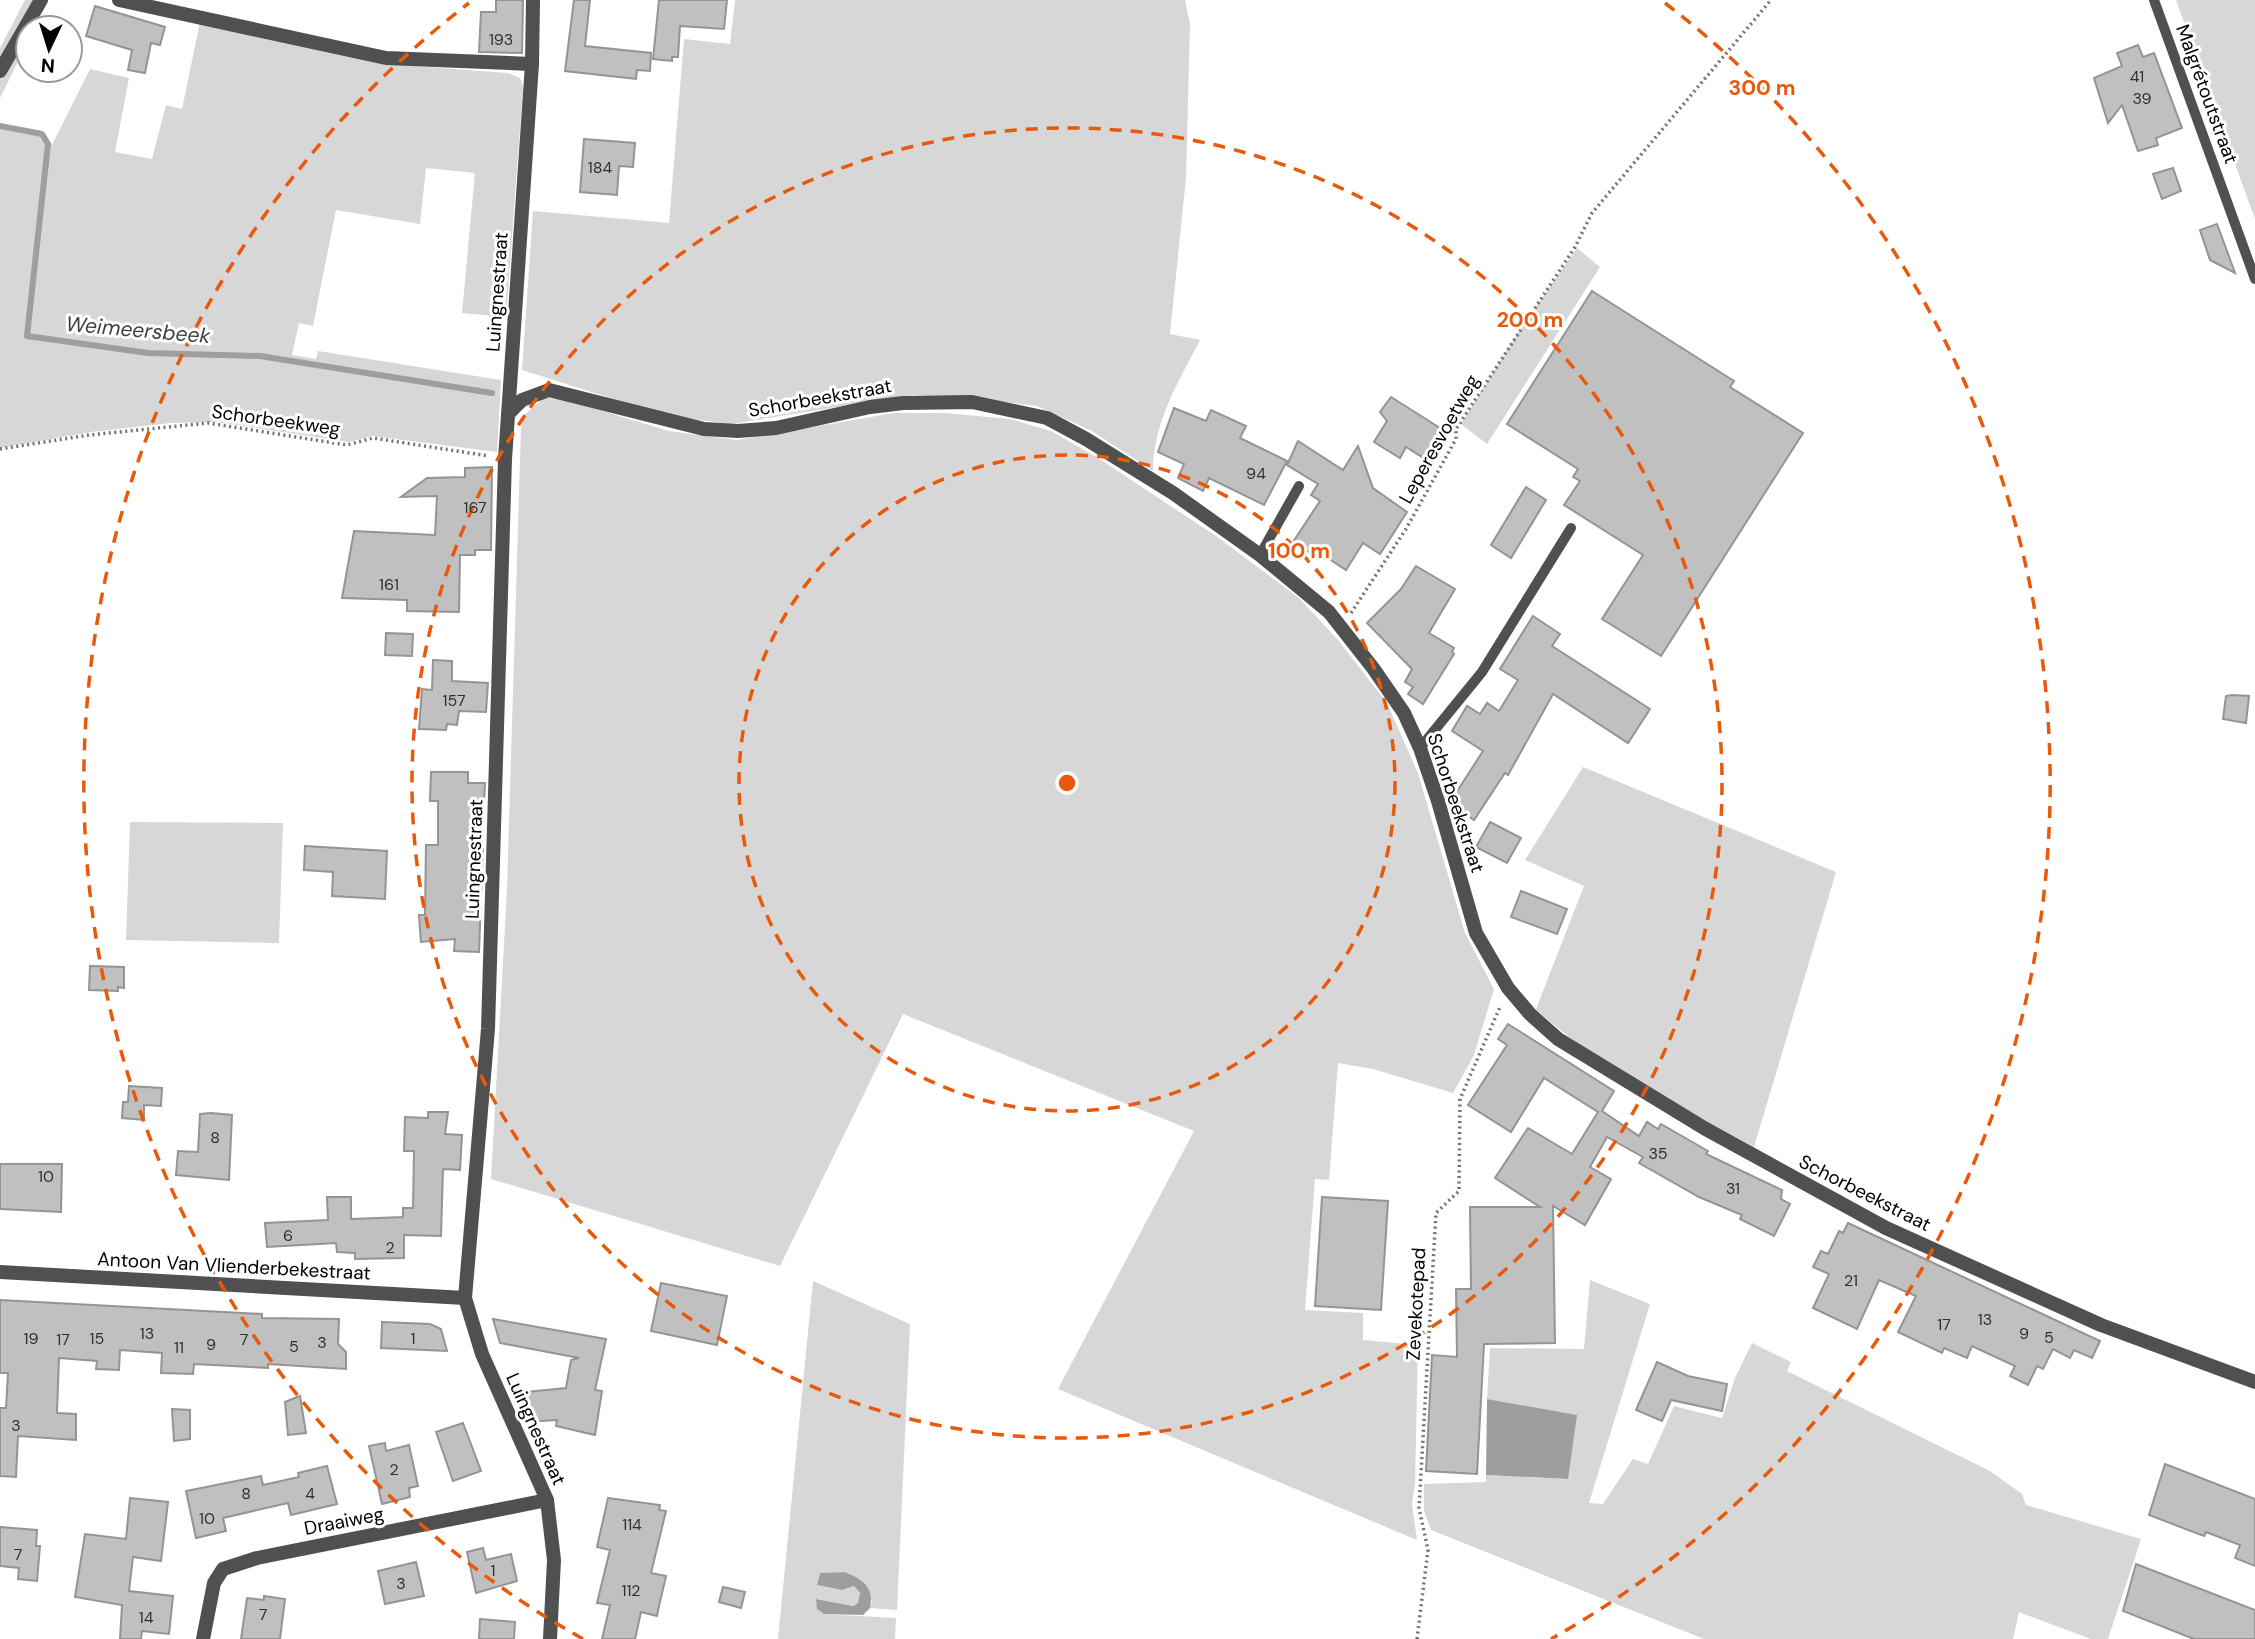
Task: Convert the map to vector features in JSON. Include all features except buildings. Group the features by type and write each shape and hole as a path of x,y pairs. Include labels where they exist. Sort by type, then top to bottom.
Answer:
{"street":[{"path":"0,71 41,0"},
{"path":"119,0 386,58 532,64"},
{"name":"Luingnestraat","path":"533,0 532,64 505,459 488,1029 465,1298 482,1354 547,1500 554,1560 550,1639"},
{"name":"Schorbeekstraat","path":"508,414 522,400 549,390 704,429 738,431 776,428 870,407 903,403 972,402 1047,418 1086,439 1173,493 1260,555 1329,612 1390,690 1420,748 1438,800 1476,933 1508,988 1530,1014 1558,1040 1704,1128 1886,1228 2102,1325 2255,1382"},
{"name":"Antoon Van Vlienderbekestraat","path":"0,1272 465,1298"},
{"name":"Draaiweg","path":"203,1639 214,1583 223,1569 257,1558 547,1500"}],"lane":[{"name":"Malgrétoutstraat","path":"2154,0 2255,279"},
{"path":"1260,555 1299,486"},
{"path":"1420,748 1482,672 1572,528"}],"path":[{"name":"Leperesvoetweg","path":"1338,626 1349,616 1406,529 1456,439 1456,429 1575,247 1592,213 1771,0"},
{"name":"Schorbeekweg","path":"0,449 89,435 208,423 347,445 373,438 505,459"},
{"name":"Zevekotepad","path":"1417,1639 1428,1550 1419,1508 1436,1213 1459,1191 1460,1100 1508,988"}],"shaded area":[{"path":"25,0 48,0 41,14 18,14"},
{"path":"735,0 1185,0 1190,24 1186,178 1170,334 1200,340 1162,420 1153,471 1092,431 1037,406 972,398 912,395 731,424 690,419 639,407 522,370 533,211 669,223 684,39 730,44"},
{"path":"2176,0 2255,0 2255,218 2252,211"},
{"path":"14,21 14,70 0,98 0,48"},
{"path":"200,22 386,64 508,73 520,78 523,87 506,317 462,313 475,173 426,168 420,224 336,210 313,326 299,323 292,355 316,359 318,351 501,380 497,452 372,436 349,442 218,422 171,423 91,432 0,448 0,125 44,134 52,145 90,69 129,78 115,152 152,159 166,105 182,109"},
{"path":"1577,248 1600,267 1487,444 1461,424 1517,334"},
{"path":"544,398 563,399 669,431 737,440 894,413 944,413 1010,419 1051,431 1098,458 1216,536 1299,598 1338,640 1387,703 1418,773 1465,933 1494,989 1474,1055 1453,1093 1373,1069 1338,1063 1329,1180 1315,1179 1305,1310 1363,1313 1363,1340 1418,1345 1415,1484 1412,1504 1417,1540 1058,1389 1194,1131 903,1014 780,1266 491,1179 507,889 521,428 524,415"},
{"path":"1583,767 1836,872 1754,1147 1613,1068 1586,1050 1536,1009 1584,886 1525,860"},
{"path":"130,822 283,823 279,943 126,940"},
{"path":"1590,1280 1650,1304 1589,1503 1603,1504 1633,1459 1648,1464 1674,1406 1722,1418 1735,1378 1752,1343 1791,1362 1787,1371 1990,1471 2022,1494 2026,1505 2141,1539 2108,1639 2091,1639 2019,1612 2013,1639 1704,1639 1431,1530 1424,1511 1424,1484 1486,1482 1486,1475 1567,1479 1576,1415 1487,1399 1490,1348 1584,1349"},
{"path":"813,1281 910,1324 897,1610 870,1608 872,1601 844,1572 820,1573 817,1585 842,1590 854,1586 860,1593 858,1603 853,1606 817,1599 817,1609 824,1614 896,1618 895,1639 778,1639"},
{"path":"1487,1399 1577,1415 1568,1479 1486,1475"},
{"path":"844,1572 861,1580 868,1589 870,1608 863,1615 824,1614 817,1609 816,1599 853,1606 858,1603 860,1593 854,1586 842,1590 817,1585 820,1573"}],"waterway":[{"name":"Weimeersbeek","path":"0,126 42,134 48,144 27,336 148,353 260,356 492,393"}]}
